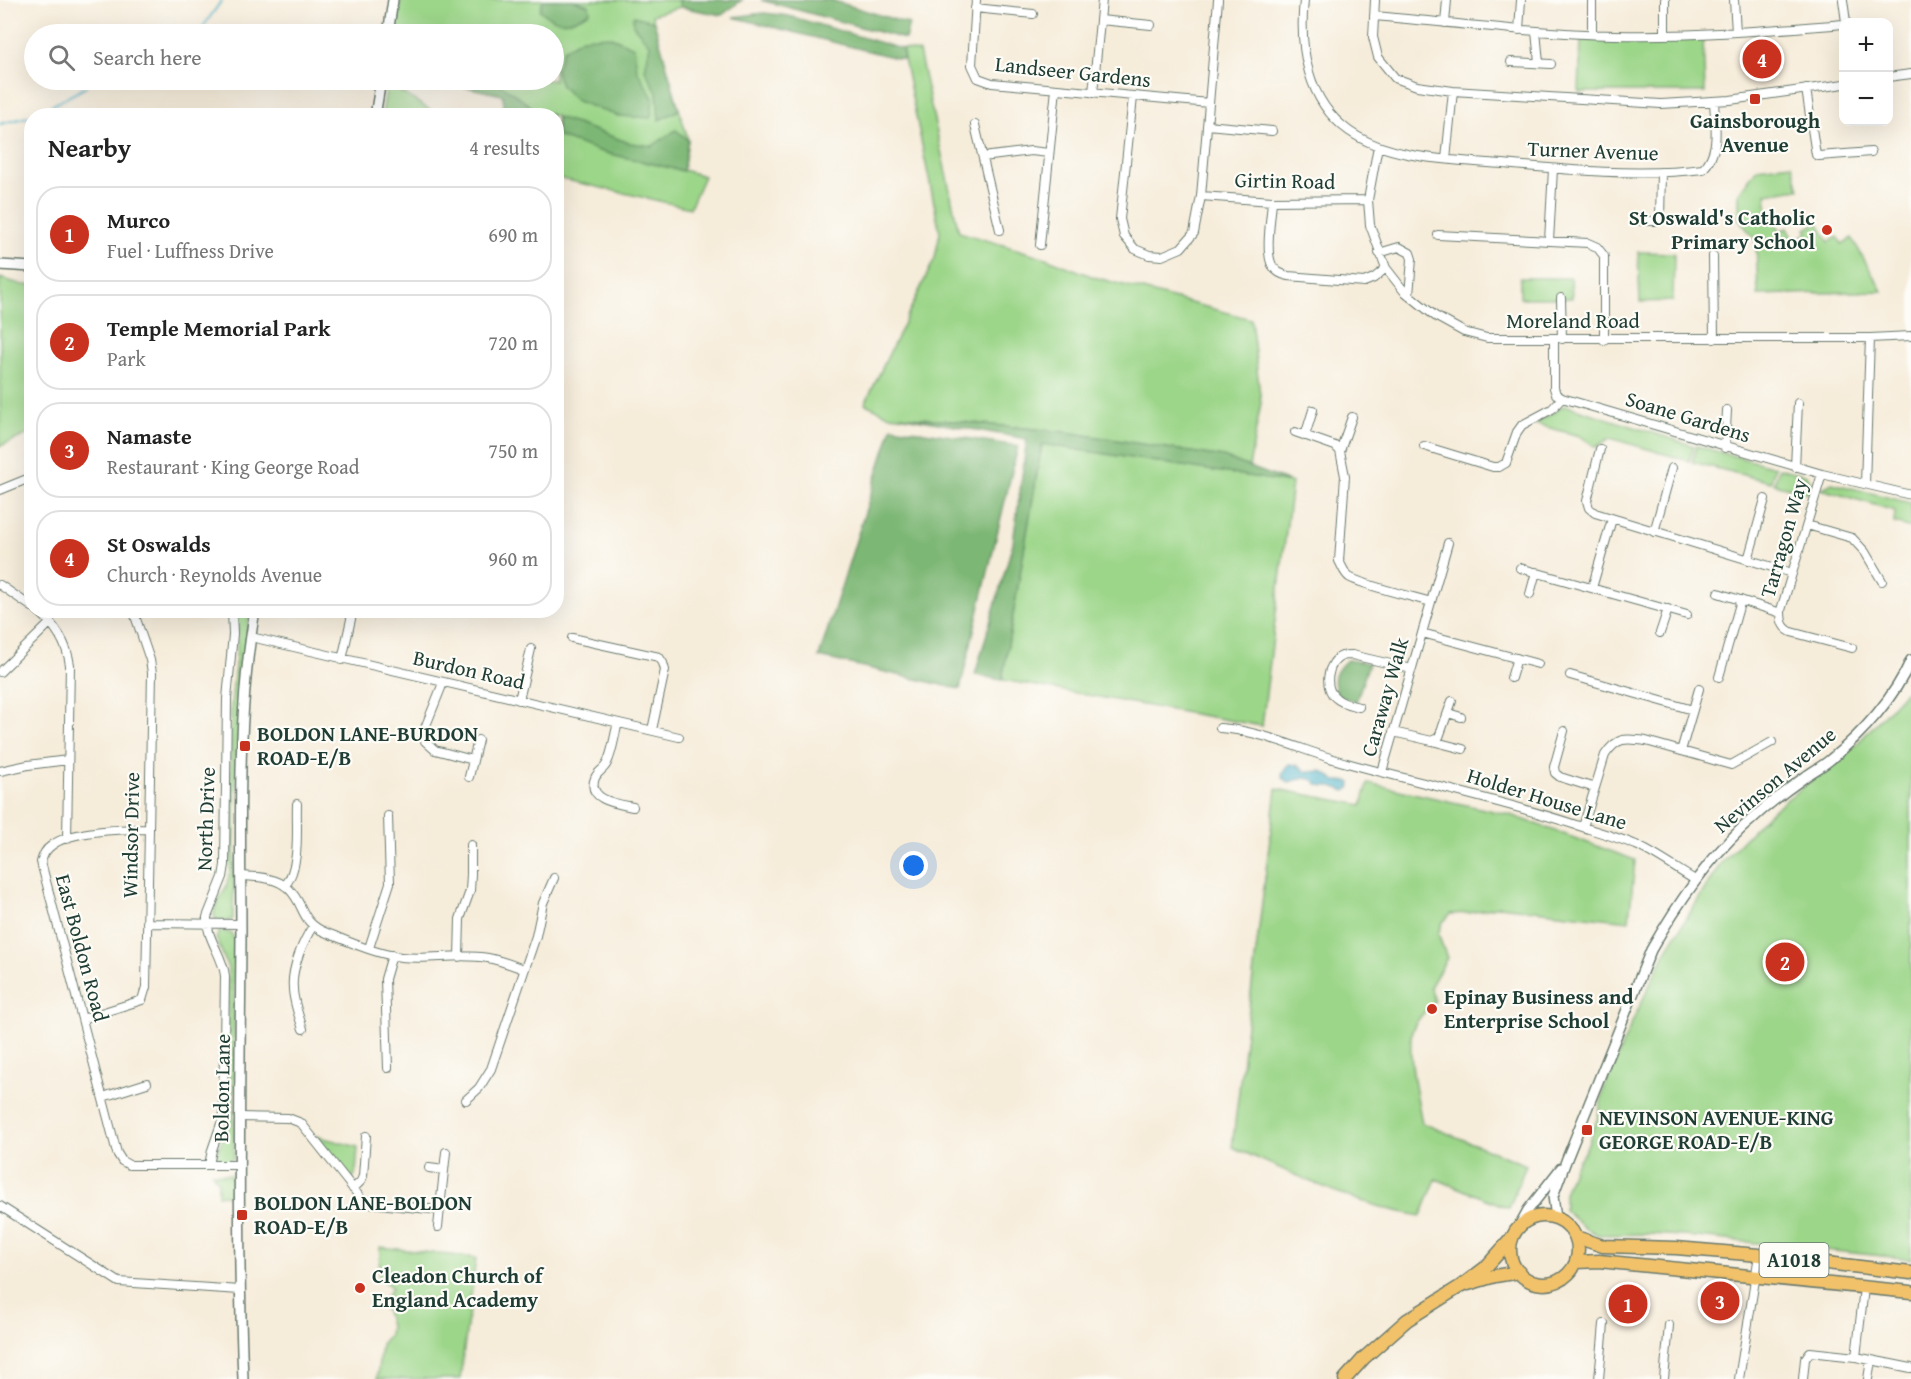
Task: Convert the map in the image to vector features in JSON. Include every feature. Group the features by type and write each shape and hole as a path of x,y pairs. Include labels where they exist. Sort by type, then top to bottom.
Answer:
{"highway":[{"path":"1345,1379 1364,1358 1407,1320 1485,1268 1526,1221 1535,1217 1556,1218"},
{"name":"A1018","path":"1556,1218 1571,1228 1576,1237 1603,1246 1676,1248 1759,1255 1911,1273"},
{"path":"1515,1233 1511,1256 1519,1272 1528,1280 1539,1284 1551,1284 1562,1280 1571,1272 1577,1262 1576,1237"},
{"name":"A1018","path":"1577,1262 1599,1261 1911,1292"},
{"path":"1461,1286 1519,1272"}],"street":[{"path":"389,24 393,0"},
{"path":"1094,93 1102,0"},
{"path":"1133,97 1120,219 1124,236 1135,249 1149,255 1162,256 1181,248 1194,233 1200,196 1218,0"},
{"name":"Turner Avenue","path":"1304,0 1302,23 1304,53 1312,84 1328,110 1349,131 1378,146 1426,157 1553,169 1661,172 1703,169 1712,160 1715,149 1714,101"},
{"path":"1375,0 1373,37 1378,57 1395,78 1417,86 1453,91 1651,104 1714,101 1839,85"},
{"path":"1444,23 1447,0"},
{"path":"1519,30 1521,0"},
{"path":"1592,0 1592,34"},
{"path":"1665,0 1665,34"},
{"path":"1734,0 1736,32"},
{"path":"1843,0 1845,18"},
{"path":"976,4 1033,14"},
{"name":"Landseer Gardens","path":"976,4 972,65 978,78 992,83 1209,103"},
{"path":"1374,16 1519,30 1592,34 1736,32 1839,23"},
{"path":"1100,20 1151,25"},
{"path":"1536,31 1539,63"},
{"path":"1511,62 1551,64"},
{"path":"1893,76 1911,74"},
{"path":"1040,245 1056,89"},
{"path":"1806,89 1816,155 1871,152"},
{"path":"376,108 379,90"},
{"path":"1446,159 1453,91"},
{"path":"975,124 1000,230"},
{"path":"1207,125 1272,131"},
{"path":"1860,141 1861,152"},
{"name":"Moreland Road","path":"1378,146 1368,200 1370,225 1379,253 1386,268 1409,295 1435,316 1464,332 1487,338 1604,340 1911,336"},
{"path":"983,157 1031,152 1049,153"},
{"path":"1549,241 1553,169"},
{"path":"1641,221 1664,220 1661,172"},
{"name":"Girtin Road","path":"1200,196 1272,201 1368,200"},
{"path":"1272,201 1269,255 1278,273 1288,276 1364,282 1374,278 1386,268"},
{"path":"1438,235 1588,243 1597,247 1604,256 1604,340"},
{"path":"1379,253 1399,247 1410,253 1412,259 1409,295"},
{"path":"1713,256 1714,339"},
{"path":"0,265 24,266"},
{"path":"1425,446 1493,467 1506,463 1517,432 1522,425 1552,409 1562,398 1556,394 1554,388 1561,298"},
{"path":"1865,484 1870,338"},
{"name":"Soane Gardens","path":"1562,398 1795,467 1911,495"},
{"path":"1795,467 1798,403"},
{"path":"1305,436 1313,410"},
{"path":"1725,447 1727,410"},
{"path":"1352,417 1340,451 1345,476 1339,561 1350,577 1431,602"},
{"path":"1295,432 1335,446 1340,451"},
{"path":"1600,449 1587,501 1589,508 1595,513 1792,573"},
{"path":"1654,532 1672,468"},
{"name":"Tarragon Way","path":"1821,474 1781,613 1781,620 1784,628 1791,632 1852,648"},
{"path":"0,490 24,480"},
{"path":"1748,560 1765,499"},
{"path":"1592,588 1612,519"},
{"path":"1807,525 1852,538 1865,552 1882,581"},
{"name":"Caraway Walk","path":"1382,772 1449,543"},
{"path":"1520,568 1687,615"},
{"path":"1530,594 1536,572"},
{"path":"0,585 24,602"},
{"name":"Tarragon Way","path":"1718,593 1781,613"},
{"name":"Tarragon Way","path":"1719,677 1741,600"},
{"path":"1660,633 1668,609"},
{"path":"45,618 61,637 70,665 67,838 114,829 149,829"},
{"name":"Windsor Drive","path":"82,1019 142,1000 146,987 152,673 135,618"},
{"name":"North Drive","path":"207,923 207,917 225,866 227,699 232,618"},
{"name":"Boldon Lane","path":"243,1379 239,1117 243,722 254,618"},
{"path":"342,660 351,618"},
{"path":"0,672 50,623"},
{"name":"Caraway Walk","path":"1422,633 1538,664"},
{"name":"Burdon Road","path":"250,637 679,737"},
{"path":"572,638 659,657 665,670 652,730"},
{"path":"519,700 531,649"},
{"path":"1359,707 1335,698 1330,690 1329,671 1342,656 1352,655 1412,669"},
{"path":"1511,678 1517,658"},
{"name":"Nevinson Avenue","path":"1556,1218 1553,1196 1566,1161 1651,950 1667,921 1695,880 1721,848 1781,794 1832,759 1866,726 1901,679 1911,660"},
{"path":"1570,675 1693,710"},
{"path":"443,683 425,728 425,741 435,750 473,760"},
{"path":"1681,751 1699,689"},
{"path":"1432,741 1439,737 1452,701"},
{"path":"1448,713 1461,717"},
{"path":"618,723 608,763 595,778 594,785 599,797 605,801 633,807"},
{"name":"Holder House Lane","path":"1220,728 1286,742 1344,762 1496,800 1583,827 1633,844 1695,880"},
{"path":"1393,732 1463,749"},
{"path":"1564,732 1554,767 1555,773 1560,777 1595,788"},
{"path":"1583,827 1605,755 1611,746 1620,740 1631,739 1731,765 1772,742"},
{"path":"469,777 478,740"},
{"path":"0,771 68,760"},
{"path":"285,886 292,876 294,866 297,804"},
{"path":"369,948 390,884 388,816"},
{"name":"East Boldon Road","path":"67,838 52,844 44,852 41,862 117,1153 122,1161 129,1165 239,1165"},
{"path":"459,957 460,919 470,891 471,845"},
{"path":"241,876 262,877 285,886 294,895 306,919 313,926 369,948 404,957 487,957 523,969"},
{"path":"466,1100 491,1070 523,969 536,936 543,903 554,878"},
{"path":"147,923 241,924"},
{"path":"207,923 208,932 224,965 225,976 223,1118 209,1165"},
{"path":"303,1029 292,988 304,940 313,926"},
{"path":"388,1068 385,979 392,955"},
{"path":"103,1097 147,1083"},
{"path":"239,1117 288,1118 301,1123 363,1201 440,1210"},
{"path":"353,1189 363,1176 366,1136"},
{"path":"438,1227 446,1152"},
{"name":"Nevinson Avenue","path":"1515,1233 1528,1210 1566,1161"},
{"path":"429,1168 444,1170"},
{"path":"0,1206 119,1282 240,1290"},
{"path":"1739,1379 1759,1255"},
{"path":"1856,1358 1864,1288"},
{"path":"1599,1379 1604,1324"},
{"path":"1664,1379 1669,1325"},
{"path":"1803,1379 1805,1359 1810,1352 1911,1368"},
{"path":"1868,1379 1871,1360"}],"green space":[{"path":"401,0 679,0 680,7 652,15 688,140 683,170 704,176 690,208 564,180 564,108 504,108 503,95 480,90 564,90 564,24 397,24"},
{"path":"543,0 572,0 589,5 590,12 570,21 558,21 540,10"},
{"path":"679,0 742,0 722,15 680,7"},
{"path":"761,0 831,0 909,24 905,39"},
{"path":"764,13 789,16 902,49 904,60 733,17"},
{"path":"633,16 654,21 679,110 659,120 657,93 645,70 650,45 633,25"},
{"path":"609,36 634,47 637,70 653,98 651,118 618,116 577,101 564,89 564,49 582,38"},
{"path":"1703,38 1705,92 1579,92 1581,40"},
{"path":"902,49 919,52 959,232 1043,257 1094,277 1251,319 1261,403 1249,467 1223,457 1066,432 889,415 865,404 935,258 940,232"},
{"path":"386,90 398,90 427,108 383,108"},
{"path":"480,90 509,90 534,108 504,108 503,95"},
{"path":"564,119 630,143 652,146 676,130 688,140 683,171 602,152 564,138"},
{"path":"1792,164 1799,189 1766,194 1768,214 1771,214 1780,231 1787,228 1794,241 1808,233 1806,229 1818,222 1829,242 1838,237 1842,244 1852,238 1882,291 1758,295 1756,241 1739,219 1739,193 1757,168"},
{"path":"1638,252 1674,253 1673,301 1640,302"},
{"path":"0,278 24,285 24,436 0,446"},
{"path":"1520,278 1571,278 1572,298 1520,298"},
{"path":"1565,405 1694,446 1689,461 1610,438 1596,447 1580,436 1535,424"},
{"path":"899,416 1066,432 1223,457 1292,483 1042,444 1002,680 975,675 1013,543 1027,439"},
{"path":"892,427 1018,446 960,689 819,657"},
{"path":"1042,444 1292,483 1262,726 1002,680"},
{"path":"1697,446 1775,467 1771,482 1692,462"},
{"path":"1779,468 1807,475 1812,485 1809,493 1774,484"},
{"path":"1832,483 1911,503 1911,528 1894,523 1895,511 1821,489"},
{"path":"237,618 250,618 238,726 233,919 228,921 217,920 214,910 226,887 230,871 231,706 238,637"},
{"path":"1347,660 1369,663 1356,702 1338,696 1335,685 1335,676"},
{"path":"1911,681 1911,1259 1697,1237 1651,1234 1599,1235 1586,1229 1564,1210 1564,1193 1574,1167 1585,1151 1597,1120 1604,1089 1633,1020 1666,951 1721,863 1768,814 1854,747 1906,691"},
{"name":"Epinay Business and Enterprise School","path":"1368,783 1511,815 1635,860 1629,921 1499,906 1470,913 1451,914 1443,922 1438,934 1447,958 1430,987 1435,1001 1416,1024 1411,1041 1414,1077 1422,1123 1526,1165 1509,1208 1436,1179 1421,1216 1397,1211 1325,1188 1232,1147 1276,789 1362,805"},
{"path":"220,931 231,933 234,939 234,1158 225,1163 215,1158 227,1126 228,1112 228,968 216,938"},
{"path":"316,1136 358,1147 356,1172 352,1180"},
{"path":"212,1173 231,1175 234,1196 218,1195 218,1182"},
{"path":"380,1247 476,1258 460,1379 377,1379 381,1344 389,1335 390,1326 386,1311 380,1306 392,1288 379,1277"}],"water":[{"path":"1289,764 1297,765 1307,772 1322,771 1336,781 1348,781 1351,783 1350,788 1346,791 1331,786 1321,786 1314,780 1305,778 1289,782 1283,778 1282,774"}],"waterway":[{"path":"205,24 222,0"},
{"path":"48,108 81,90"},
{"path":"0,124 24,118"}],"place":[{"name":"St Oswalds","path":"1762,59"},
{"name":"Gainsborough Avenue","path":"1755,99"},
{"name":"St Oswald's Catholic Primary School","path":"1827,230"},
{"name":"BOLDON LANE-BURDON ROAD-E/B","path":"245,746"},
{"name":"Temple Memorial Park","path":"1785,962"},
{"name":"Epinay Business and Enterprise School","path":"1432,1009"},
{"name":"NEVINSON AVENUE-KING GEORGE ROAD-E/B","path":"1587,1130"},
{"name":"BOLDON LANE-BOLDON ROAD-E/B","path":"242,1215"},
{"name":"Cleadon Church of England Academy","path":"360,1288"},
{"name":"Namaste","path":"1720,1301"},
{"name":"Murco","path":"1628,1304"}]}
